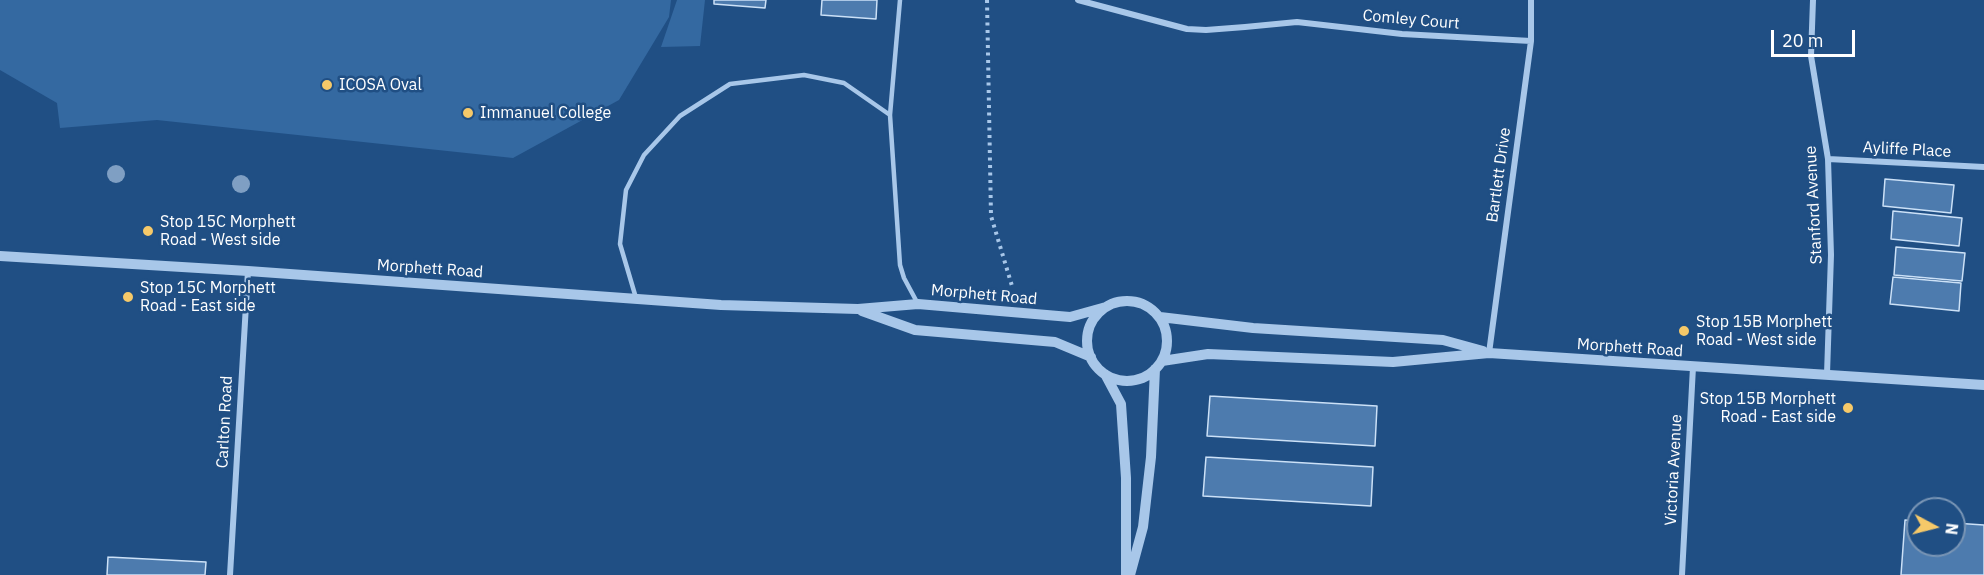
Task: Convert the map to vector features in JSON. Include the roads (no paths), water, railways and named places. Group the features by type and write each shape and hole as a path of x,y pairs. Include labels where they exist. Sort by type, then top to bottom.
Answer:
{"street":[{"name":"Comley Court","path":"1078,0 1187,29 1225,29 1297,21 1402,34 1531,41"},
{"name":"Bartlett Drive","path":"1489,353 1531,41 1531,0"},
{"name":"Stanford Avenue","path":"1813,0 1811,56 1828,159 1831,255 1827,374"},
{"name":"Ayliffe Place","path":"1828,159 1984,167"},
{"name":"Morphett Road","path":"0,256 721,304 858,309 918,304 1070,317 1106,307"},
{"name":"Carlton Road","path":"230,575 248,271"},
{"path":"1120,301 1135,301 1149,307 1160,317 1167,339 1167,347 1158,365 1143,527 1128,575 1126,478 1121,404 1105,374 1094,363 1088,348 1088,332 1095,317 1106,307 1120,301"},
{"name":"Morphett Road","path":"858,309 915,330 1055,342 1091,357"},
{"name":"Morphett Road","path":"1160,317 1253,328 1443,340 1489,353"},
{"name":"Morphett Road","path":"1158,365 1208,354 1393,362 1489,353 1984,385"},
{"path":"1105,374 1120,380 1136,380 1158,365"},
{"name":"Victoria Avenue","path":"1682,575 1693,367"}],"lane":[{"path":"900,0 890,115 900,265 904,278 918,304"},
{"path":"636,298 620,244 626,190 644,155 680,116 730,84 804,75 844,83 890,115"}],"place":[{"name":"ICOSA Oval","path":"327,85"},
{"name":"Immanuel College","path":"468,113"},
{"name":"Stop 15C Morphett Road - West side","path":"148,231"},
{"name":"Stop 15C Morphett Road - East side","path":"128,297"},
{"name":"Stop 15B Morphett Road - West side","path":"1684,331"},
{"name":"Stop 15B Morphett Road - East side","path":"1848,408"}]}
